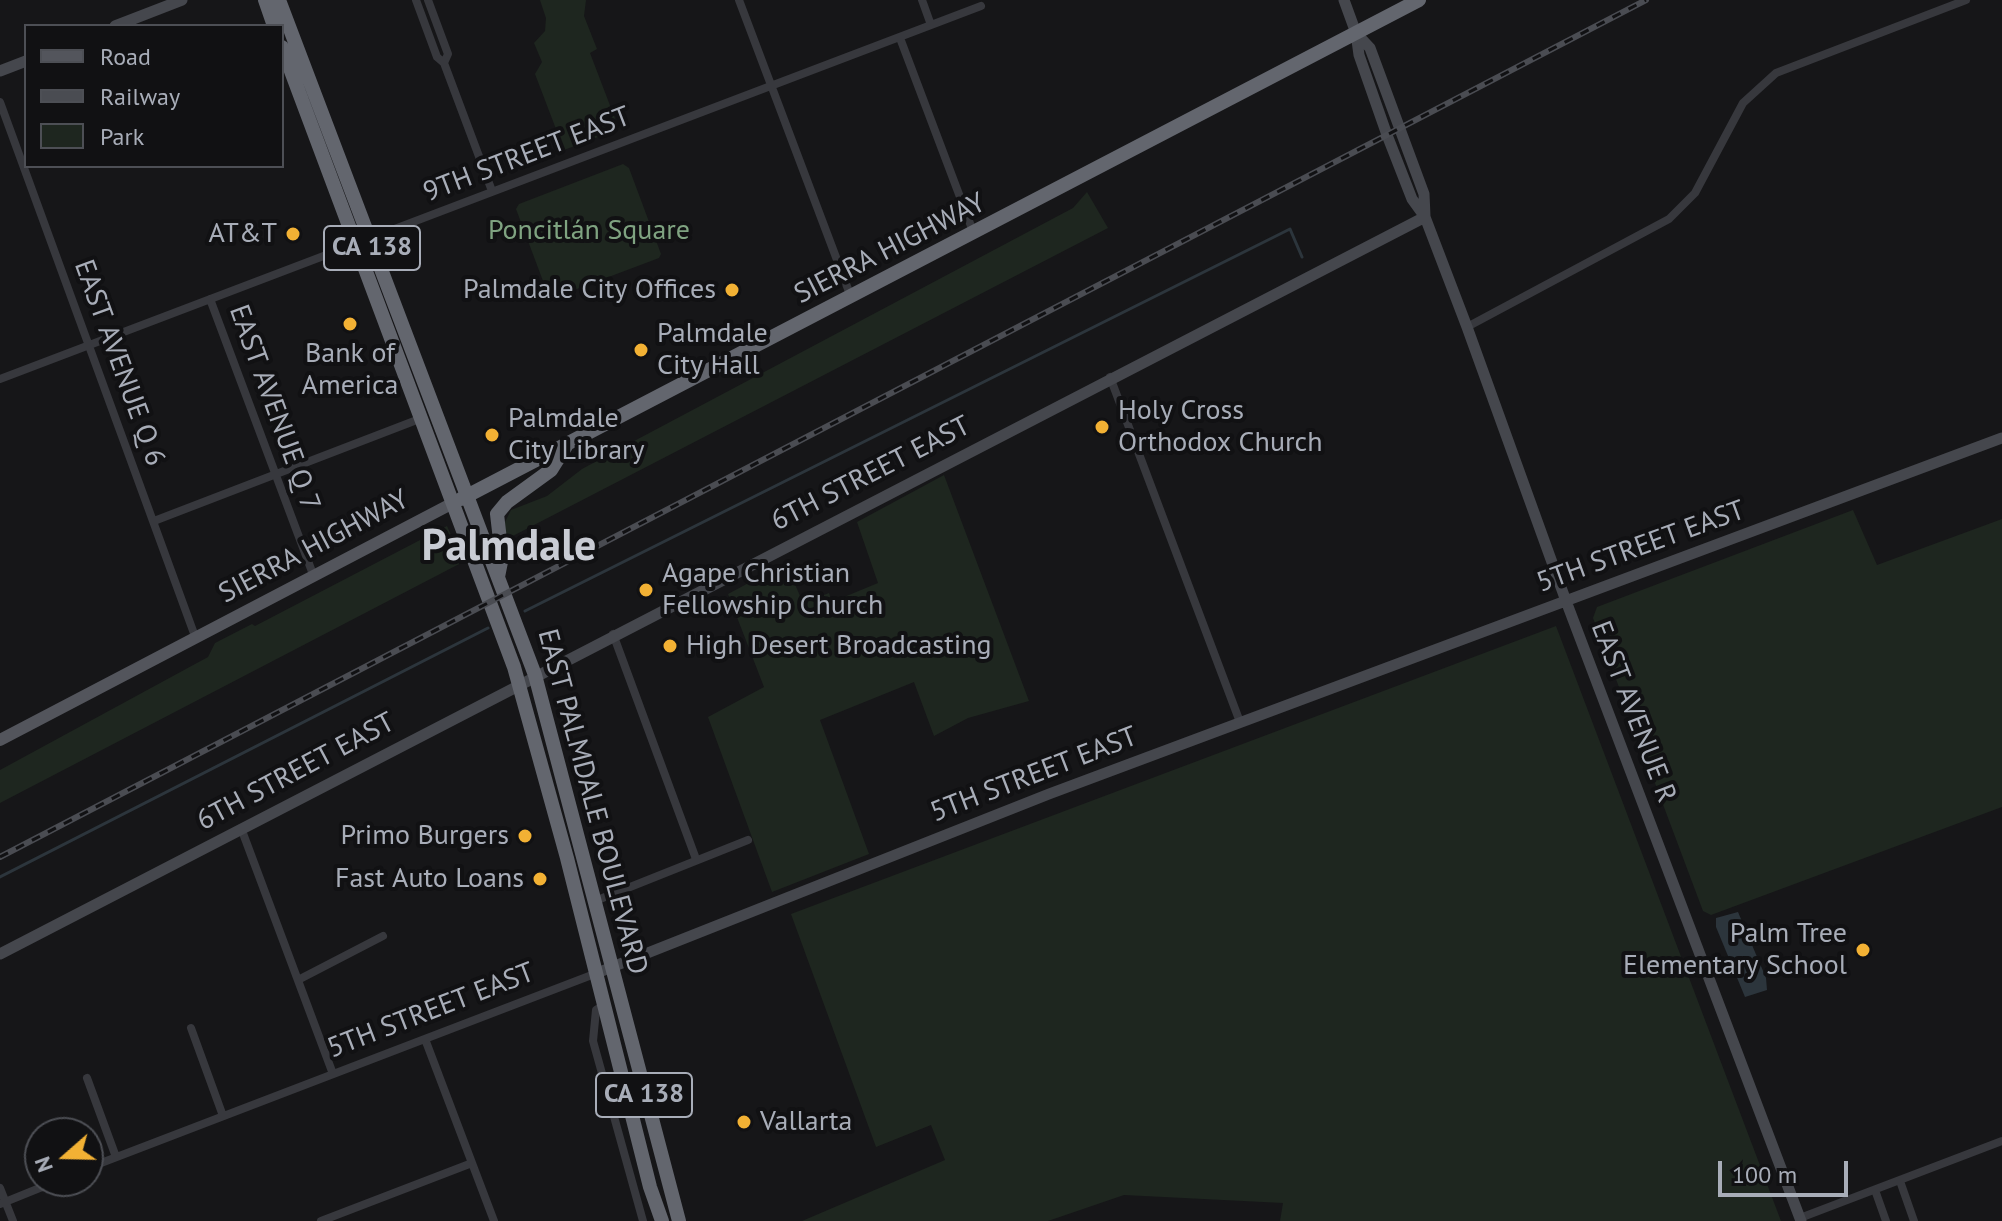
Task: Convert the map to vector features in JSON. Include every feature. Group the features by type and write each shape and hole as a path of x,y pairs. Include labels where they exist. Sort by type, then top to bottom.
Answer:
{"highway":[{"path":"265,0 273,24"},
{"name":"EAST PALMDALE BOULEVARD","path":"279,0 422,418 498,578 535,675 679,1221"},
{"name":"SIERRA HIGHWAY","path":"460,499 1419,0"},
{"name":"EAST PALMDALE BOULEVARD","path":"284,52 362,242 460,499 519,683 597,973 650,1187 662,1221"},
{"path":"498,578 502,557 495,521 497,514 507,502 551,470 566,446"}],"main road":[{"name":"SIERRA HIGHWAY","path":"0,740 460,499"}],"street":[{"path":"120,24 182,0"},
{"path":"416,0 437,57 444,63 492,191"},
{"path":"428,0 448,54 444,63"},
{"path":"739,0 851,298"},
{"path":"922,0 931,25"},
{"name":"EAST AVENUE R","path":"1344,0 1356,33 1370,48 1424,194 1425,217 1566,601 1801,1220"},
{"path":"1467,327 1669,219 1695,193 1743,103 1776,73 1966,0"},
{"name":"9TH STREET EAST","path":"0,379 981,6"},
{"path":"900,38 974,234"},
{"path":"0,71 24,62"},
{"name":"EAST AVENUE Q 6","path":"0,102 24,168"},
{"name":"EAST AVENUE Q 6","path":"24,168 196,639"},
{"name":"6TH STREET EAST","path":"0,954 613,634 1425,217"},
{"name":"EAST AVENUE Q 7","path":"210,299 314,577"},
{"path":"1110,377 1240,722"},
{"path":"154,521 422,418"},
{"name":"5TH STREET EAST","path":"104,1162 611,968 885,857 2002,438"},
{"path":"613,634 696,859"},
{"path":"241,828 333,1074"},
{"path":"595,901 748,840"},
{"path":"298,980 383,936"},
{"path":"605,1004 596,1010 593,1041 643,1221"},
{"path":"191,1028 223,1116"},
{"path":"425,1039 494,1221"},
{"path":"87,1078 116,1157"},
{"path":"1801,1220 2002,1141"},
{"path":"321,1221 472,1163"},
{"path":"1900,1181 1914,1221"},
{"path":"0,1188 3,1203 13,1221"},
{"path":"1875,1190 1886,1221"},
{"path":"3,1203 24,1194"}],"green space":[{"path":"540,0 586,0 584,16 597,49 590,53 619,129 564,150 535,74 542,62 534,43 545,31 546,18"},
{"name":"Poncitlán Square","path":"623,164 629,168 661,254 659,258 549,297 516,209 519,204"},
{"path":"1087,192 1108,228 507,539 503,526 511,510 547,496 582,469 1073,208"},
{"path":"944,475 1029,701 968,718 934,736 914,682 820,720 869,854 772,892 708,717 764,687 728,594 786,563 803,603 829,593 832,602 878,583 857,522"},
{"path":"1853,510 1877,565 2002,519 2002,807 1711,915 1703,911 1593,618 1597,607"},
{"path":"447,526 463,562 0,803 0,770 208,657 215,643 252,624 255,626"},
{"path":"1556,626 1781,1221 1280,1221 1283,1203 1124,1195 1048,1221 802,1221 945,1160 931,1125 876,1147 791,914"}],"shaded area":[{"path":"1738,912 1766,978 1767,990 1745,997 1716,927 1716,918"}],"waterway":[{"path":"525,611 1290,229 1302,257"},
{"path":"0,877 488,628"}],"railway":[{"path":"0,857 1646,0"}],"place":[{"name":"AT&T","path":"293,234"},
{"name":"Palmdale City Offices","path":"732,290"},
{"name":"Bank of America","path":"350,324"},
{"name":"Palmdale City Hall","path":"641,350"},
{"name":"Holy Cross Orthodox Church","path":"1102,427"},
{"name":"Palmdale City Library","path":"492,435"},
{"name":"Agape Christian Fellowship Church","path":"646,590"},
{"name":"High Desert Broadcasting","path":"670,646"},
{"name":"Primo Burgers","path":"525,836"},
{"name":"Fast Auto Loans","path":"540,879"},
{"name":"Palm Tree Elementary School","path":"1863,950"},
{"name":"Vallarta","path":"744,1122"}],"district":[{"name":"Palmdale","path":"509,547"}]}
